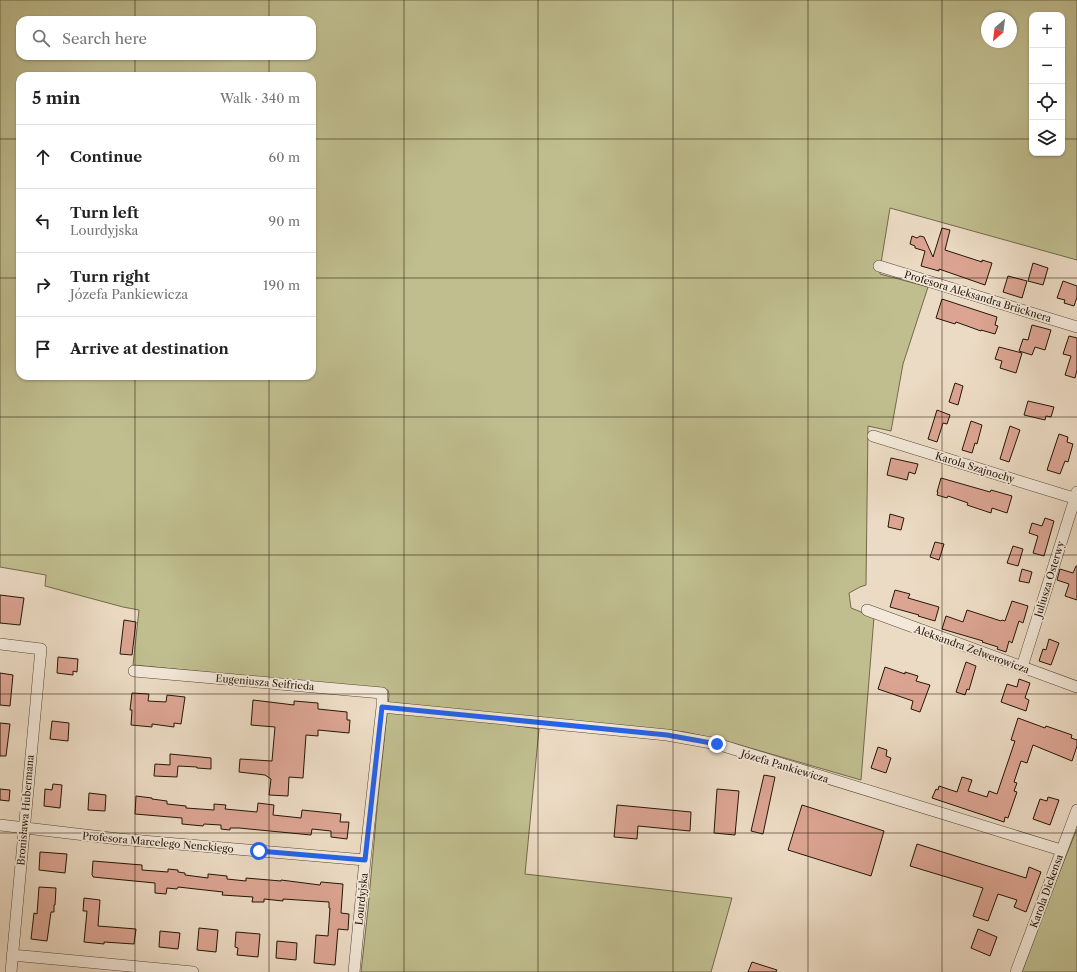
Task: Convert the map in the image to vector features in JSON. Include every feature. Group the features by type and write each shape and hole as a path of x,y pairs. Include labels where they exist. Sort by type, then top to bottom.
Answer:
{"street":[{"name":"Profesora Aleksandra Brücknera","path":"879,266 1077,327"},
{"name":"Karola Szajnochy","path":"873,436 1076,496"},
{"name":"Juliusza Osterwy","path":"1022,667 1076,496"},
{"name":"Aleksandra Zelwerowicza","path":"867,610 1077,687"},
{"name":"Bronisława Hubermana","path":"0,644 41,649 23,828 11,972"},
{"name":"Eugeniusza Seifrieda","path":"134,671 382,693 382,707"},
{"name":"Józefa Pankiewicza","path":"382,707 667,735 717,744 1061,850"},
{"name":"Lourdyjska","path":"354,972 382,707"},
{"name":"Karola Dickensa","path":"1016,972 1077,810"},
{"name":"Profesora Marcelego Nenckiego","path":"0,825 119,839 365,860"},
{"path":"12,955 143,970 193,972"}],"shaded area":[{"path":"0,0 1077,0 1077,260 890,208 880,274 928,287 903,364 891,431 868,426 866,585 849,593 851,608 874,617 861,780 733,743 685,732 625,726 504,724 539,729 525,874 732,898 711,972 361,972 389,695 388,690 133,665 139,610 45,586 46,575 0,567"},
{"path":"1077,829 1077,972 1022,972 1050,895"}],"building":[{"path":"942,228 950,230 945,250 982,262 982,260 992,263 985,285 939,269 939,271 921,266 925,251 915,248 915,246 910,244 912,236 917,238 920,236 924,237 933,257"},
{"path":"1033,263 1048,268 1043,285 1028,281"},
{"path":"1008,276 1027,281 1022,298 1003,292"},
{"path":"1063,281 1077,286 1077,297 1074,306 1064,303 1065,300 1057,298"},
{"path":"942,299 997,317 995,325 998,326 995,334 981,331 956,322 955,324 936,318"},
{"path":"1032,325 1051,330 1045,350 1035,347 1032,355 1019,351 1023,339 1028,340"},
{"path":"1069,336 1077,338 1077,370 1075,378 1065,375 1071,356 1063,354"},
{"path":"999,347 1022,353 1016,373 1000,368 1002,361 995,359"},
{"path":"955,383 963,386 958,405 949,402"},
{"path":"1028,401 1054,407 1051,417 1046,416 1045,420 1024,415"},
{"path":"937,410 950,415 947,424 943,423 937,442 928,439"},
{"path":"971,421 982,425 977,444 975,443 972,453 962,450"},
{"path":"1010,426 1020,430 1009,462 1000,459"},
{"path":"1059,434 1068,437 1067,442 1073,444 1068,462 1065,461 1060,474 1047,470"},
{"path":"891,458 918,464 915,474 909,472 907,480 887,475"},
{"path":"941,478 990,492 991,490 1012,496 1007,513 992,508 991,513 967,505 968,503 948,496 947,498 937,495"},
{"path":"890,514 904,518 901,530 888,527"},
{"path":"1045,518 1054,521 1044,556 1033,553 1038,536 1029,533 1032,523 1042,526"},
{"path":"935,542 944,544 939,560 930,557"},
{"path":"1013,546 1023,549 1018,566 1007,563"},
{"path":"1076,566 1077,600 1065,596 1069,584 1057,580 1060,569 1073,573"},
{"path":"1022,569 1032,572 1029,583 1019,581"},
{"path":"895,590 910,594 908,598 939,607 935,621 890,607"},
{"path":"0,595 24,598 20,625 0,623"},
{"path":"1012,601 1028,606 1023,623 1019,621 1012,643 1009,641 1006,652 997,649 998,647 982,642 983,641 942,629 946,616 963,622 967,610 1005,621"},
{"path":"124,620 136,622 132,655 120,654"},
{"path":"1049,639 1059,643 1051,665 1039,661 1043,649 1046,650"},
{"path":"58,657 78,659 77,672 73,671 73,675 57,673"},
{"path":"966,662 976,666 969,690 967,689 965,695 956,692"},
{"path":"885,667 905,674 905,672 918,676 916,681 930,685 920,712 911,709 913,701 878,689"},
{"path":"0,673 13,675 10,706 0,705"},
{"path":"1019,679 1030,683 1025,698 1029,700 1026,711 1001,702 1007,684 1017,687"},
{"path":"132,693 149,694 148,701 166,702 167,695 185,697 181,724 174,723 174,727 152,724 152,727 131,725 132,710 130,710"},
{"path":"253,700 294,705 294,701 318,703 318,709 347,712 347,720 350,720 349,733 318,730 318,736 306,735 303,778 289,777 288,796 269,795 271,779 265,775 239,772 240,759 272,761 275,727 251,725"},
{"path":"1018,718 1045,728 1046,726 1072,735 1071,738 1077,740 1077,746 1072,761 1033,745 1027,763 1021,761 1014,782 1017,783 1014,791 1017,792 1008,818 1005,817 1004,822 932,798 939,786 957,792 962,777 972,780 968,791 987,797 989,791 997,794 1015,741 1011,740"},
{"path":"52,721 69,723 68,741 50,739"},
{"path":"0,723 10,724 6,756 0,756"},
{"path":"878,747 887,750 886,756 891,758 886,773 871,768"},
{"path":"170,754 211,758 211,769 178,766 177,777 154,776 155,764 170,765"},
{"path":"764,775 775,777 763,834 751,831"},
{"path":"53,784 62,785 60,808 44,806 45,789 52,790"},
{"path":"0,789 10,790 9,801 0,800"},
{"path":"717,789 739,791 735,835 714,833"},
{"path":"89,793 106,795 105,811 88,810"},
{"path":"136,796 167,801 167,804 186,806 186,808 214,810 214,804 226,805 225,809 257,812 258,803 274,805 273,815 301,818 302,810 341,814 340,822 349,822 347,839 331,837 331,831 312,829 311,835 239,828 230,828 230,830 221,829 221,825 204,824 203,826 182,824 182,818 135,814"},
{"path":"1048,797 1059,800 1050,825 1033,819 1040,799 1047,801"},
{"path":"617,805 691,812 690,831 638,826 637,839 614,837"},
{"path":"802,805 884,831 871,876 788,850"},
{"path":"917,844 1026,878 1029,867 1041,872 1026,912 1014,907 1017,900 998,894 988,921 973,916 983,888 910,866"},
{"path":"40,852 67,854 65,873 39,870"},
{"path":"93,861 142,865 142,870 168,872 168,869 178,870 178,872 185,873 185,875 208,878 208,874 227,876 227,879 246,881 246,878 281,880 320,885 321,882 343,884 341,913 349,914 348,930 338,929 335,965 314,963 316,935 328,936 329,902 264,899 264,902 252,902 253,897 222,895 223,892 178,887 177,889 167,888 166,894 155,893 155,883 93,877"},
{"path":"39,887 56,888 54,912 51,912 47,941 31,939 34,913 37,914"},
{"path":"84,898 100,900 98,926 136,929 134,944 84,942 87,911 83,911"},
{"path":"199,928 218,930 216,952 197,950"},
{"path":"978,929 997,937 990,956 971,948"},
{"path":"160,931 180,933 178,949 159,947"},
{"path":"236,932 260,934 258,957 237,955 238,948 235,947"},
{"path":"277,941 297,943 296,960 276,958"},
{"path":"752,962 777,970 776,972 748,972"}],"route":[{"path":"259,851 365,860 382,707 667,735 717,744"}]}
